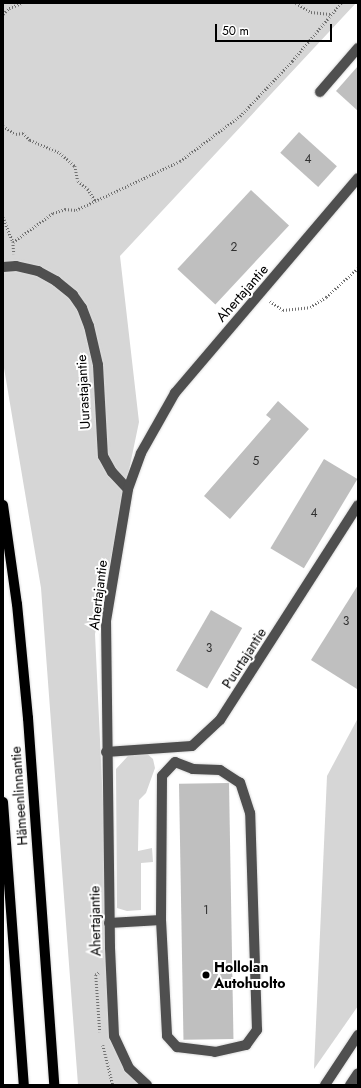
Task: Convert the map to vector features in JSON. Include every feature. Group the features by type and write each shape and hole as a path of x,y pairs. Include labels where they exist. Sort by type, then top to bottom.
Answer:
{"main road":[{"name":"Hämeenlinnantie","path":"3,505 17,604 28,718 54,1085"},
{"name":"Hämeenlinnantie","path":"3,802 24,1085"}],"street":[{"path":"320,92 358,48"},
{"name":"Ahertajantie","path":"147,1085 130,1068 114,1036 109,923 106,752 106,621 128,489 141,453 175,393 358,178"},
{"name":"Uurastajantie","path":"3,267 16,266 38,271 56,281 73,295 82,308 90,326 98,365 103,456 112,472 128,489"},
{"name":"Puurtajantie","path":"106,752 192,746 220,720 358,505"},
{"path":"175,747 175,762 162,776 161,920 167,1036 177,1047 215,1052 246,1045 257,1030 250,812 240,783 220,770 193,769 175,762"},
{"path":"109,923 161,920"},
{"path":"325,1085 358,1034"},
{"path":"350,1085 358,1073"}],"path":[{"path":"3,14 9,8 22,3"},
{"path":"296,3 311,12 330,14"},
{"path":"13,242 53,213 65,210 76,210 96,202 180,161 240,116 287,66 341,3"},
{"path":"3,126 16,134 24,133 30,140 60,153 75,166 78,181 88,189 96,202"},
{"path":"3,217 13,242 16,266"},
{"path":"260,293 283,310 310,307 326,297 358,268"}],"shaded area":[{"path":"3,3 356,3 120,256 139,422 95,634 114,1036 143,1085 78,1085 41,588 3,362"},
{"path":"358,718 358,1006 314,1069 327,776"},
{"path":"145,752 153,759 155,768 146,793 139,800 138,851 152,848 153,862 141,863 141,910 127,911 117,908 116,769 128,756"}],"building":[{"path":"358,66 358,111 336,91"},
{"path":"299,132 337,166 318,187 280,153"},
{"path":"251,190 289,225 215,304 177,269"},
{"path":"278,401 309,429 230,519 204,496 271,419 266,415"},
{"path":"324,459 357,479 304,568 270,548"},
{"path":"358,585 358,688 357,689 311,660"},
{"path":"211,610 242,628 207,689 176,671"},
{"path":"229,783 233,1039 183,1040 179,784"}],"place":[{"name":"Hollolan Autohuolto","path":"206,975"}]}
